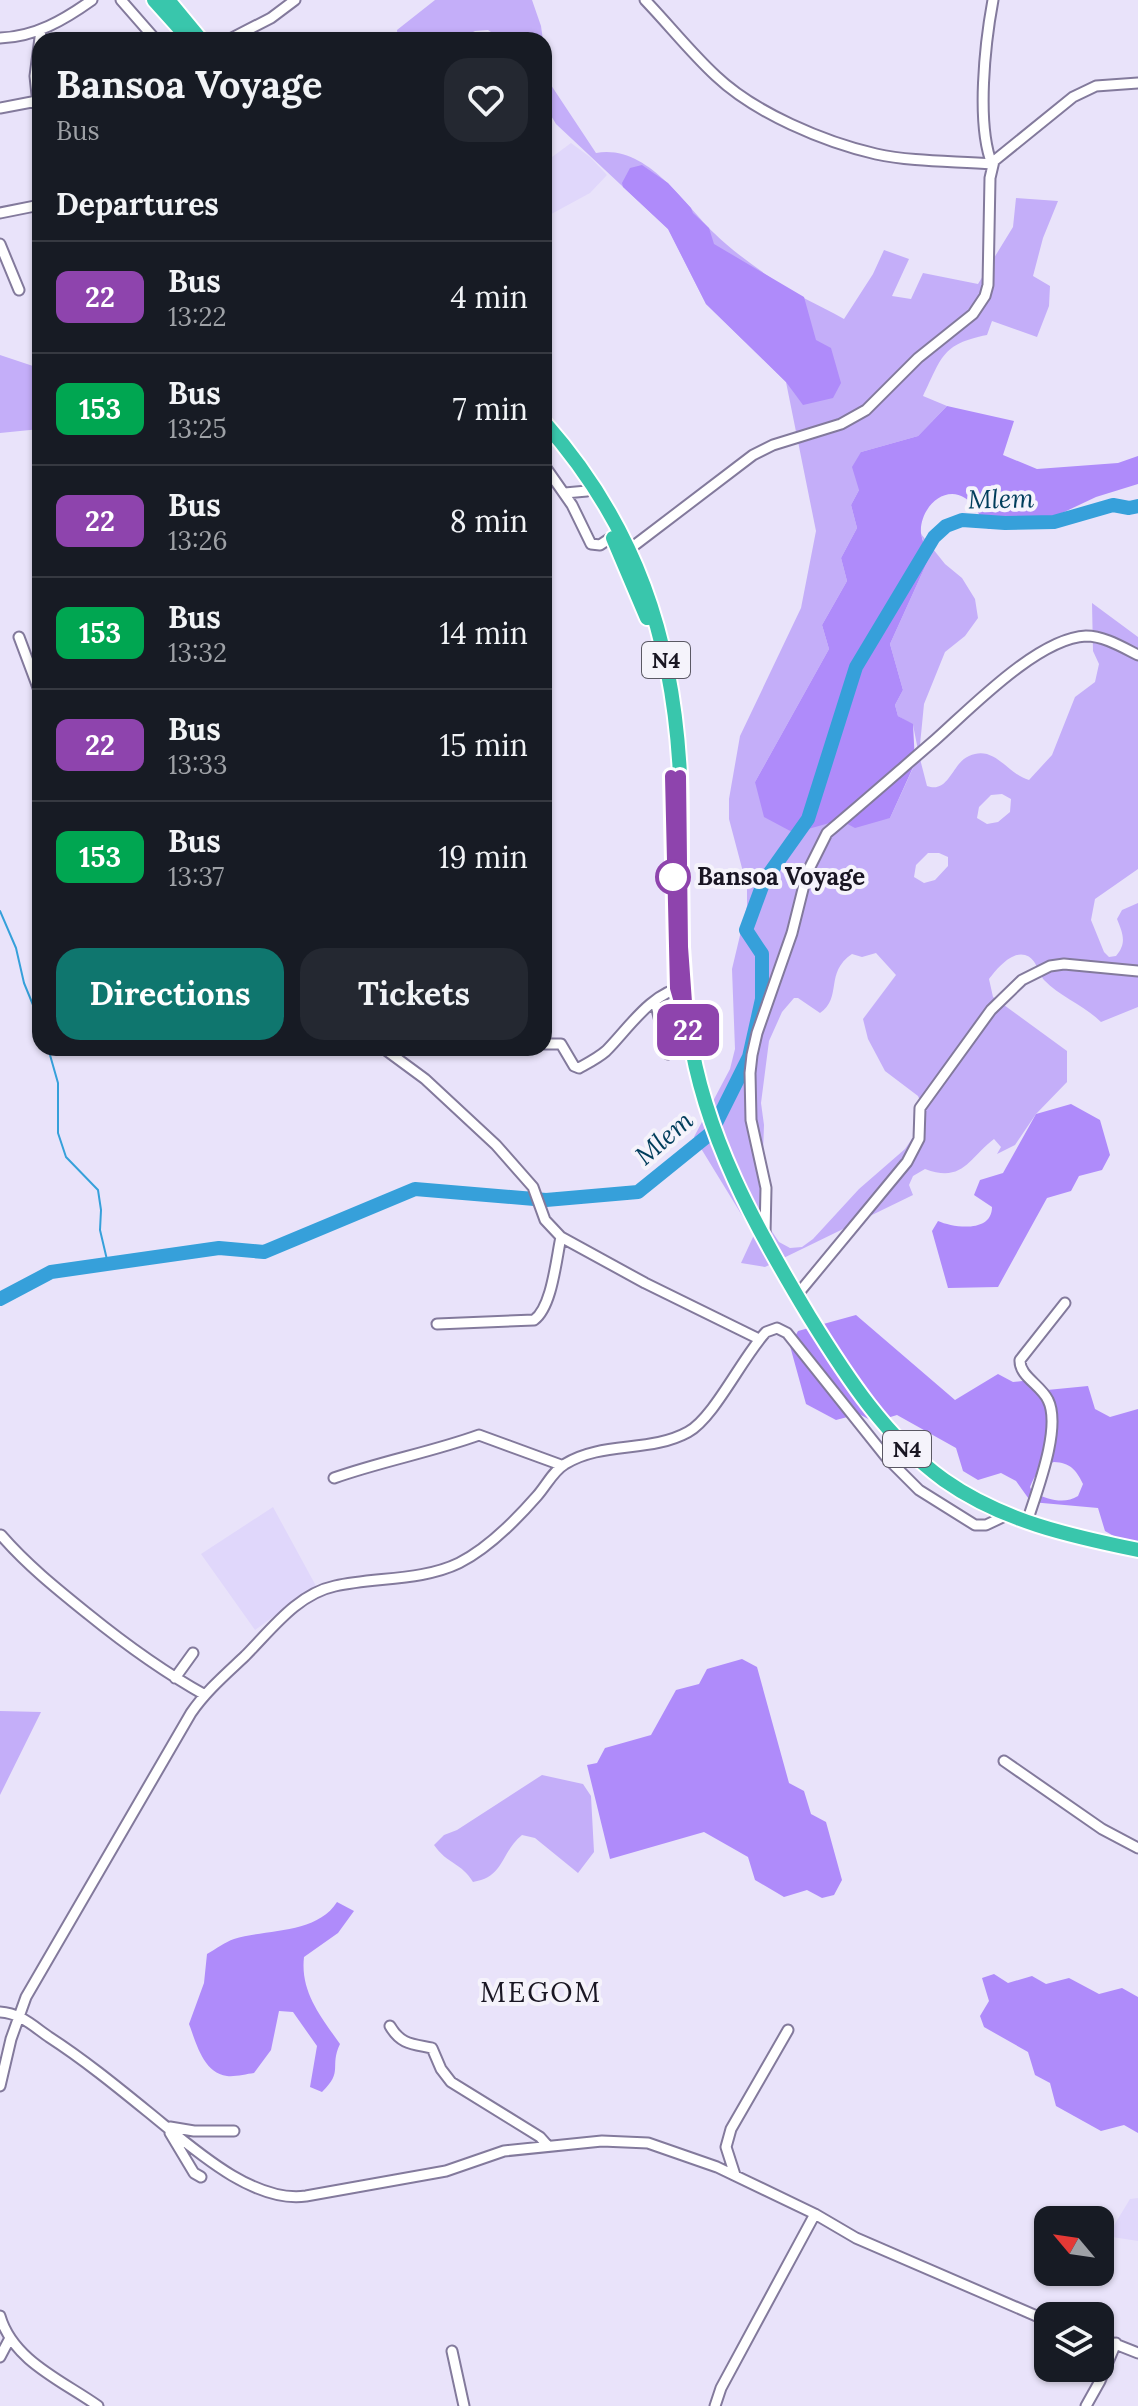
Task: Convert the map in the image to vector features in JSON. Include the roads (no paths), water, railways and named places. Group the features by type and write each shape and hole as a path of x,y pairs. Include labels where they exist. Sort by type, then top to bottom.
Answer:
{"highway":[{"path":"154,0 192,32"},
{"path":"168,0 186,32"},
{"name":"N4","path":"552,432 582,468 625,553 653,637 672,715 680,988 698,1077 719,1142 764,1238 837,1361 895,1438 914,1456 946,1481 1007,1515 1066,1534 1138,1550"},
{"name":"N4","path":"552,445 587,491 612,537 625,553"}],"street":[{"path":"35,32 92,0"},
{"path":"121,0 149,32"},
{"path":"244,32 271,18 295,0"},
{"path":"645,0 718,78 754,104 843,145 877,154 992,164 1077,94 1106,84 1138,83"},
{"path":"625,553 753,455 773,445 841,424 866,410 918,358 973,314 985,296 988,285 992,164 984,131 986,52 993,0"},
{"path":"0,38 18,38 32,33"},
{"path":"0,108 32,102"},
{"path":"0,213 32,207"},
{"path":"0,244 19,290"},
{"path":"552,476 565,493 591,544 600,545 612,537"},
{"path":"565,493 587,491"},
{"path":"764,1238 766,1188 751,1120 752,1055 760,1022 792,933 807,873 820,842 1000,682 1031,659 1058,645 1086,636 1109,641 1138,655"},
{"path":"19,637 32,672"},
{"path":"797,1295 907,1162 919,1139 920,1108 1002,998 1028,976 1055,965 1138,971"},
{"path":"552,1044 561,1044 574,1066 579,1068 603,1053 655,1001 680,988"},
{"path":"655,1001 668,1054"},
{"path":"394,1056 425,1079 496,1145 533,1187 545,1220 561,1237 645,1283 759,1339"},
{"path":"437,1324 534,1320 542,1314 546,1304 561,1237"},
{"path":"1027,1522 1048,1447 1051,1422 1049,1401 1024,1373 1020,1360 1065,1303"},
{"path":"0,2086 19,2016 47,1958 184,1724 205,1695 292,1609 320,1590 444,1569 471,1556 531,1502 561,1465 605,1450 663,1441 687,1433 707,1413 759,1339 771,1329 787,1333 878,1448 919,1490 975,1525 986,1525 1007,1515"},
{"path":"334,1478 479,1435 561,1465"},
{"path":"1,1535 34,1571 114,1637 205,1695"},
{"path":"175,1678 193,1653"},
{"path":"1004,1761 1102,1829 1138,1848"},
{"path":"0,2012 19,2016 77,2055 200,2155 230,2175 286,2197 437,2173 497,2153 602,2141 648,2143 735,2175 856,2238 1034,2315"},
{"path":"390,2026 405,2043 432,2048 451,2082 540,2137 548,2146"},
{"path":"735,2175 726,2147 731,2129 788,2030"},
{"path":"167,2127 234,2131"},
{"path":"167,2127 194,2173 201,2177"},
{"path":"715,2406 721,2388 815,2214"},
{"path":"0,2316 10,2338 32,2361 98,2406"},
{"path":"0,2357 10,2338"},
{"path":"1086,2406 1116,2343 1138,2353"},
{"path":"452,2351 464,2406"}],"waterway":[{"name":"Mlem","path":"0,1299 51,1272 219,1248 264,1252 415,1189 546,1200 638,1192 711,1133 749,1057 762,999 762,954 746,930 764,881 808,819 856,667 934,537 946,526 962,520 1054,522 1113,505 1138,506"},
{"path":"0,911 16,948 32,1002"},
{"path":"50,1056 58,1083 58,1133 66,1157 98,1190 100,1230 108,1264"}],"place":[{"name":"Bansoa Voyage","path":"673,877"}],"district":[{"name":"MEGOM","path":"541,1992"}]}
